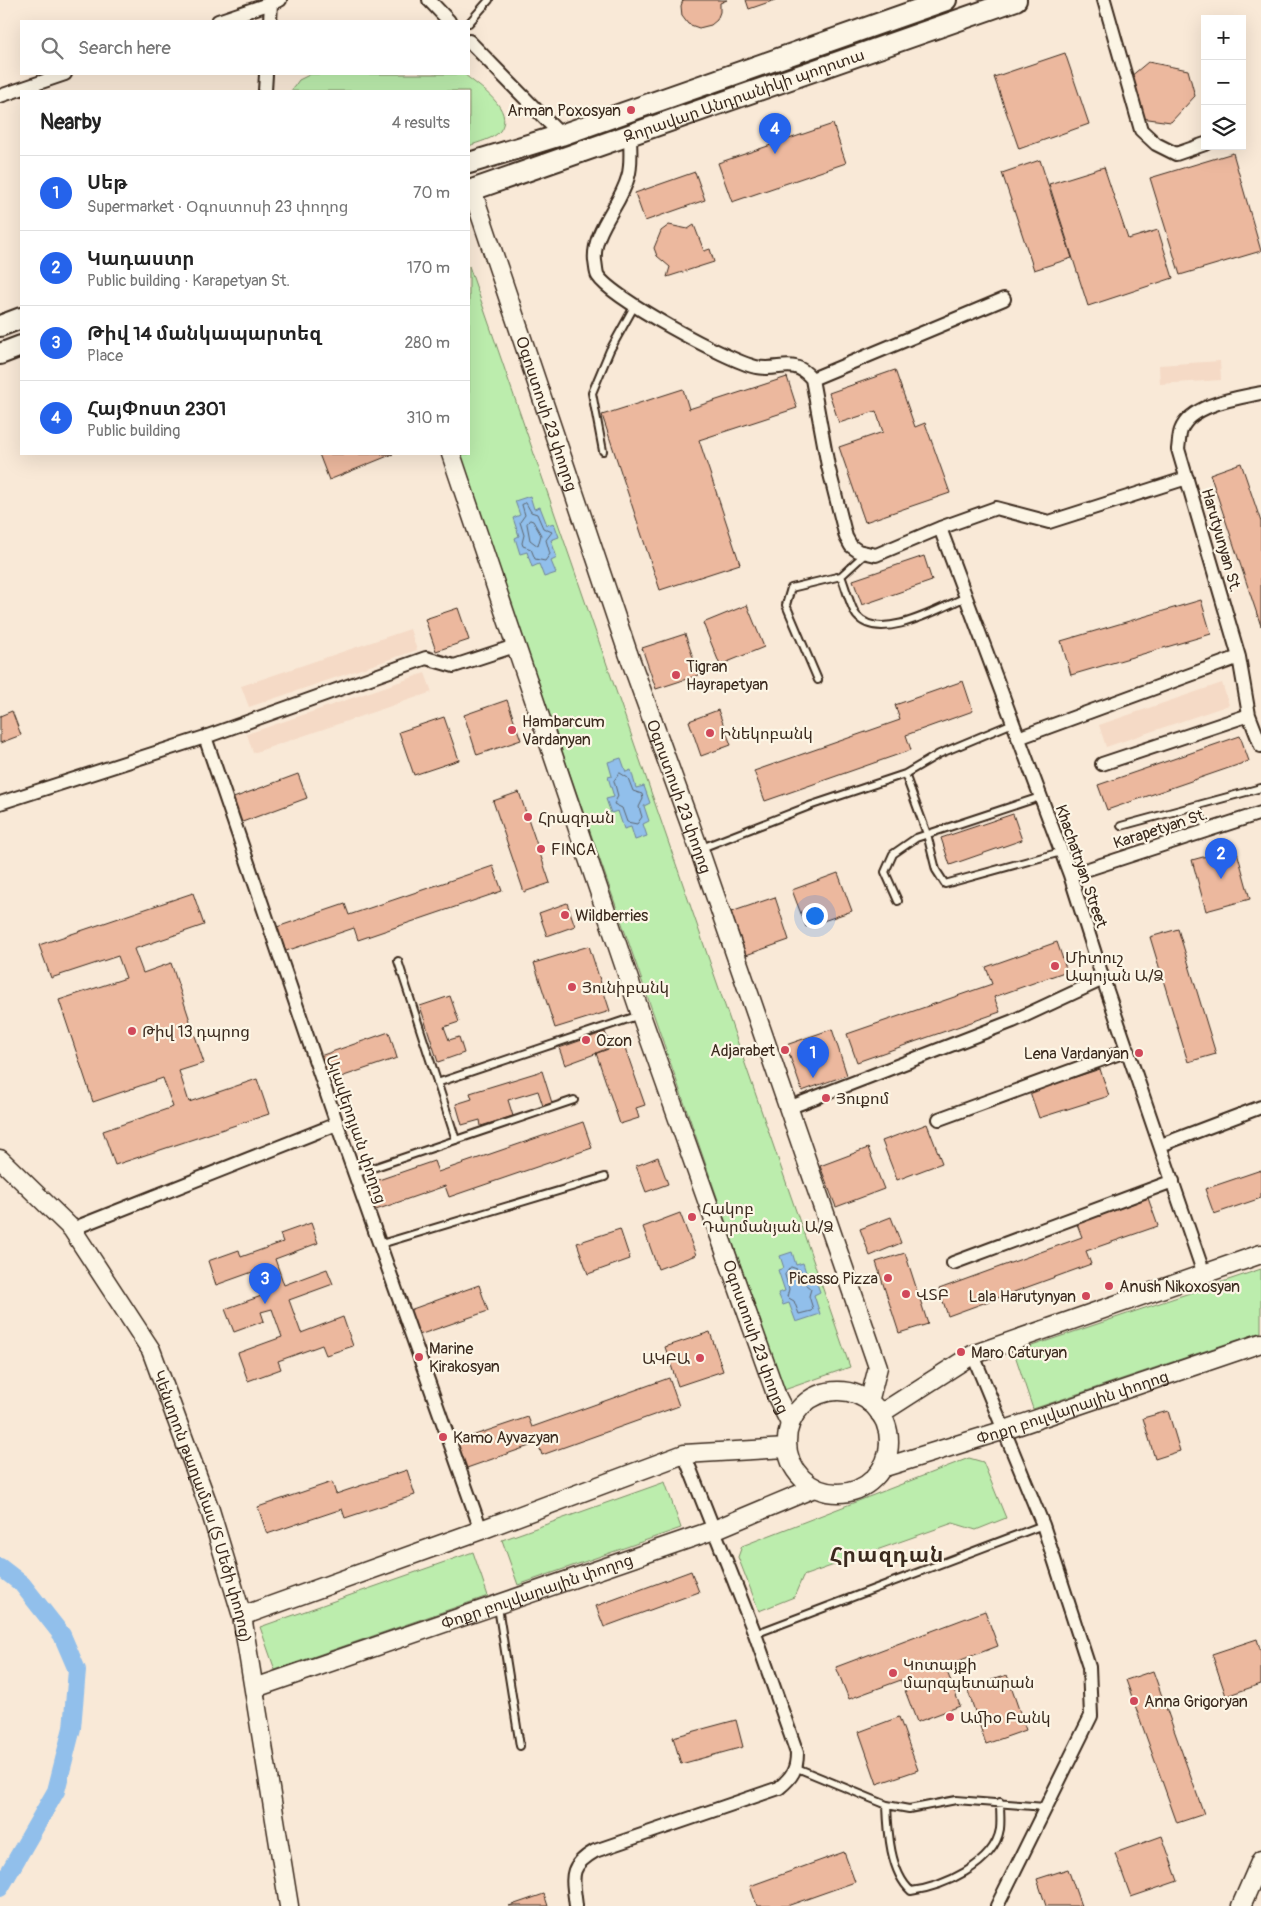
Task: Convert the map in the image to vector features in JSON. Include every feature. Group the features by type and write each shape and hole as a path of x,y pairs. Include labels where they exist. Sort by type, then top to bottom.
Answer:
{"main road":[{"name":"Զորավար Անդրանիկի պողոտա","path":"470,163 561,135 946,0"},
{"name":"Զորավար Անդրանիկի պողոտա","path":"470,188 630,135 1016,0"},
{"path":"0,326 20,318"},
{"path":"0,354 20,346"}],"street":[{"path":"429,0 448,20"},
{"path":"1104,0 1141,130 1156,144 1176,154 1201,145"},
{"path":"221,20 276,2"},
{"path":"270,20 276,2"},
{"path":"470,42 561,135"},
{"path":"0,96 62,75"},
{"path":"265,90 266,75"},
{"path":"630,135 629,176 597,244 595,260 598,275 611,290 635,305 736,360 758,367 794,365 805,371 812,379 828,466 846,537 852,546 865,554 876,555 940,528 996,508 1049,522 1187,478"},
{"name":"Օգոստոսի 23 փողոց","path":"470,188 628,653 699,849 878,1367 874,1408"},
{"path":"812,379 1004,299"},
{"name":"Harutyunyan St.","path":"1261,393 1216,403 1193,415 1181,429 1178,449 1239,657 1249,715 1261,746"},
{"name":"Օգոստոսի 23 փողոց","path":"451,455 641,1015 777,1397 790,1424"},
{"name":"Khachatryan Street","path":"940,528 1070,875 1103,979 1204,1274"},
{"path":"0,803 205,737 426,658 454,666 515,646"},
{"path":"1018,738 1239,657"},
{"path":"1102,764 1249,715"},
{"name":"Ալավերդյան փողոց","path":"205,737 337,1124 481,1530"},
{"name":"Karapetyan St.","path":"1070,875 1261,813"},
{"path":"788,1108 1013,1021 1103,979"},
{"path":"939,1119 1128,1050"},
{"path":"1161,1144 1261,1107"},
{"path":"72,1229 337,1124"},
{"name":"Կենտրոն թաղամաս (Տ Մեծի փողոց)","path":"0,1159 72,1229 151,1350 210,1510 242,1616 289,1906"},
{"path":"953,1263 1173,1181"},
{"path":"874,1408 973,1355 1261,1254"},
{"name":"Փոքր բուլվարային փողոց","path":"882,1468 1005,1430 1261,1343"},
{"path":"973,1355 1043,1525 1089,1668 1092,1695 1092,1716 997,1906"},
{"path":"831,1392 851,1393 874,1408 886,1426 889,1441 887,1455 882,1468 869,1483 852,1491 833,1493 814,1488 796,1471 787,1448 790,1424 797,1411 812,1398 831,1392"},
{"path":"242,1616 684,1454 787,1448"},
{"path":"576,1906 572,1876 579,1860 595,1851 779,1788 790,1780 797,1768 797,1753 755,1634 684,1454"},
{"name":"Փոքր բուլվարային փողոց","path":"255,1688 714,1530 814,1488"},
{"path":"1241,1906 1261,1860"}],"lane":[{"path":"470,22 490,0"},
{"path":"603,452 592,393 610,350 635,305"},
{"path":"818,680 786,605 791,588 841,576 865,554"},
{"path":"841,576 856,616 870,624 895,626 966,597"},
{"path":"699,849 812,805 905,774 939,754 1013,723"},
{"path":"905,774 927,834 936,870 945,884 1061,852"},
{"path":"1122,826 1261,788"},
{"path":"898,901 884,872 893,854 916,838 1040,797"},
{"path":"1196,806 1207,830"},
{"path":"398,961 456,1140"},
{"path":"437,1083 641,1015"},
{"path":"355,1174 574,1100"},
{"path":"381,1244 605,1176"},
{"path":"755,1634 1043,1525"},
{"path":"498,1604 520,1746"},
{"path":"797,1768 887,1805 909,1809 956,1800 1045,1807"},
{"path":"887,1805 888,1833 891,1846 904,1885 911,1891 957,1878 984,1856 994,1845 1000,1830 1000,1802"}],"shaded area":[{"path":"1220,361 1221,380 1160,384 1159,365"},
{"path":"410,629 417,650 249,707 241,686"},
{"path":"425,673 432,692 253,753 247,734"},
{"path":"1222,683 1229,705 1106,747 1099,725"}],"green space":[{"path":"309,75 465,75 486,92 499,106 503,114 504,123 500,131 494,136 470,146 470,90 292,90 299,80"},
{"path":"470,269 850,1367 784,1390 459,455 470,455"},
{"path":"1261,1269 1261,1332 1033,1409 1014,1352"},
{"path":"969,1458 983,1462 1006,1518 976,1530 953,1523 803,1576 794,1597 759,1611 738,1557 742,1546"},
{"path":"665,1482 681,1528 518,1585 502,1540"},
{"path":"473,1552 488,1596 275,1670 260,1627"}],"water":[{"path":"530,496 534,509 540,507 547,525 554,523 559,537 551,540 557,558 551,561 556,573 544,577 539,564 532,567 527,552 520,554 515,538 519,536 513,518 520,515 515,501"},
{"path":"621,758 626,772 631,770 636,788 644,786 650,803 644,806 649,821 643,824 647,836 635,840 631,827 624,829 618,811 611,813 606,799 614,797 608,777 612,776 608,762"},
{"path":"792,1252 796,1265 803,1263 809,1282 816,1281 820,1292 814,1295 820,1314 796,1322 789,1303 783,1305 778,1293 785,1291 778,1270 784,1268 780,1256"}],"building":[{"path":"683,0 727,0 720,3 720,12 717,20 711,25 699,28 688,24 682,16 681,6"},
{"path":"746,0 775,0 749,9"},
{"path":"1065,53 1089,124 1019,149 994,77"},
{"path":"1148,62 1188,70 1195,96 1171,122 1141,118 1130,77"},
{"path":"833,124 846,163 732,202 718,163"},
{"path":"1233,153 1261,251 1180,275 1150,178"},
{"path":"1040,160 1072,258 1034,270 1002,173"},
{"path":"1104,167 1128,239 1158,230 1173,278 1088,306 1049,184"},
{"path":"695,172 705,200 645,221 635,193"},
{"path":"669,225 688,229 694,225 704,251 710,249 714,262 667,277 670,267 657,256 654,248 661,231"},
{"path":"895,370 915,427 925,423 950,493 865,522 839,447 883,432 876,411 839,423 829,393"},
{"path":"787,377 797,408 699,440 740,564 660,590 602,415 683,389 689,409"},
{"path":"319,455 391,455 329,480"},
{"path":"1241,463 1261,522 1261,626 1210,474"},
{"path":"924,556 932,581 862,605 853,580"},
{"path":"1201,600 1211,634 1071,675 1061,641"},
{"path":"747,605 764,647 720,665 703,623"},
{"path":"458,608 469,640 436,651 425,619"},
{"path":"685,634 699,675 656,689 642,648"},
{"path":"963,681 973,711 906,735 911,750 765,801 754,771 900,720 895,705"},
{"path":"507,700 521,740 477,755 464,715"},
{"path":"718,710 731,745 701,756 689,721"},
{"path":"12,711 21,735 0,743 0,716"},
{"path":"444,717 459,760 414,775 399,732"},
{"path":"1240,736 1249,761 1107,810 1098,785"},
{"path":"298,774 307,798 237,824 228,800"},
{"path":"519,792 550,883 524,892 493,801"},
{"path":"1013,814 1022,840 950,865 941,838"},
{"path":"1236,848 1250,899 1206,911 1192,860"},
{"path":"493,866 502,891 358,940 354,928 283,952 274,928 345,904 349,915"},
{"path":"838,873 852,911 806,927 792,890"},
{"name":"Թիվ 13 դպրոց","path":"193,893 204,925 134,949 143,973 171,963 204,1063 179,1071 189,1102 257,1079 269,1114 115,1165 103,1131 173,1107 163,1078 93,1102 59,1000 126,978 118,956 51,978 39,945"},
{"path":"775,897 789,940 746,955 731,912"},
{"path":"567,903 575,926 547,936 539,913"},
{"path":"1178,929 1216,1054 1188,1062 1150,937"},
{"path":"1057,942 1067,971 994,997 1000,1012 857,1062 847,1034 992,984 986,967"},
{"path":"589,946 610,1011 555,1028 534,963"},
{"path":"450,996 459,1022 444,1027 449,1040 459,1037 464,1053 438,1062 420,1006"},
{"path":"832,1029 847,1075 802,1091 786,1045"},
{"path":"389,1032 397,1058 329,1081 320,1056"},
{"path":"605,1032 611,1048 565,1065 559,1048"},
{"path":"623,1042 645,1105 636,1108 639,1118 620,1124 596,1053"},
{"path":"1100,1069 1109,1096 1039,1118 1030,1092"},
{"path":"542,1071 552,1103 543,1106 538,1091 508,1100 513,1116 481,1126 480,1120 462,1125 456,1104 472,1099 470,1093"},
{"path":"583,1122 592,1148 449,1197 445,1186 373,1211 364,1185 434,1161 438,1172"},
{"path":"927,1124 942,1163 897,1180 882,1141"},
{"path":"868,1148 884,1189 836,1207 820,1166"},
{"path":"658,1157 668,1184 646,1192 636,1166"},
{"path":"1261,1170 1261,1198 1214,1214 1205,1189"},
{"path":"1148,1198 1158,1226 1086,1251 1091,1264 948,1316 939,1289 1082,1237 1077,1224"},
{"path":"680,1213 696,1255 658,1269 643,1227"},
{"path":"891,1217 901,1243 870,1256 860,1229"},
{"path":"311,1223 318,1243 275,1259 284,1285 327,1269 333,1284 289,1300 301,1333 343,1317 353,1346 326,1355 322,1345 278,1361 281,1369 248,1381 238,1353 282,1337 272,1309 261,1312 264,1321 234,1332 225,1309 267,1294 258,1270 216,1285 208,1261 239,1250 241,1257 283,1242 280,1234"},
{"path":"620,1229 630,1259 588,1274 577,1243"},
{"path":"905,1253 928,1324 899,1333 876,1262"},
{"path":"479,1285 488,1311 416,1336 407,1311"},
{"path":"710,1332 723,1371 678,1386 665,1347"},
{"path":"669,1378 679,1406 542,1455 538,1443 464,1469 454,1442 528,1417 532,1427"},
{"path":"1168,1411 1180,1451 1155,1459 1143,1418"},
{"path":"407,1470 415,1495 345,1518 342,1509 267,1534 258,1507 332,1482 336,1494"},
{"path":"691,1571 699,1592 604,1627 596,1606"},
{"name":"Կոտայքի մարզպետարան","path":"985,1611 998,1646 945,1666 960,1706 917,1722 901,1680 849,1699 836,1667"},
{"path":"1257,1639 1261,1652 1261,1684 1226,1696 1212,1654"},
{"path":"1153,1671 1204,1814 1177,1823 1126,1680"},
{"path":"1007,1675 1026,1730 986,1744 967,1688"},
{"path":"899,1717 918,1770 877,1784 859,1732"},
{"path":"736,1720 743,1747 681,1764 673,1737"},
{"path":"1162,1836 1178,1881 1131,1897 1115,1853"},
{"path":"844,1852 855,1882 787,1906 757,1906 750,1886"},
{"path":"1068,1869 1081,1906 1046,1906 1037,1879"},
{"path":"544,1894 548,1906 509,1906"}],"waterway":[{"path":"0,1567 22,1584 62,1635 77,1670 72,1728 56,1791 0,1888"}],"place":[{"name":"Arman Poxosyan","path":"631,110"},
{"name":"ՀայՓոստ 2301","path":"775,154"},
{"name":"Tigran Hayrapetyan","path":"676,675"},
{"name":"Hambarcum Vardanyan","path":"512,730"},
{"name":"Ինեկոբանկ","path":"710,733"},
{"name":"Հրազդան","path":"528,817"},
{"name":"FINCA","path":"541,849"},
{"name":"Կադաստր","path":"1221,879"},
{"name":"Wildberries","path":"565,915"},
{"name":"Միտուշ Ապոյան Ա/Ձ","path":"1055,966"},
{"name":"Յունիբանկ","path":"572,987"},
{"name":"Թիվ 13 դպրոց","path":"132,1031"},
{"name":"Ozon","path":"586,1040"},
{"name":"Adjarabet","path":"785,1050"},
{"name":"Lena Vardanyan","path":"1139,1053"},
{"name":"Սեթ","path":"813,1078"},
{"name":"Յուքոմ","path":"826,1098"},
{"name":"Հակոբ Դարմանյան Ա/Ձ","path":"692,1217"},
{"name":"Picasso Pizza","path":"888,1278"},
{"name":"Anush Nikoxosyan","path":"1109,1286"},
{"name":"ՎՏԲ","path":"906,1294"},
{"name":"Lala Harutynyan","path":"1086,1296"},
{"name":"Թիվ 14 մանկապարտեզ","path":"265,1304"},
{"name":"Maro Caturyan","path":"961,1352"},
{"name":"Marine Kirakosyan","path":"419,1357"},
{"name":"ԱԿԲԱ","path":"700,1358"},
{"name":"Kamo Ayvazyan","path":"443,1437"},
{"name":"Կոտայքի մարզպետարան","path":"893,1673"},
{"name":"Anna Grigoryan","path":"1134,1701"},
{"name":"Ամիօ Բանկ","path":"950,1717"}],"district":[{"name":"Հրազդան","path":"887,1555"}]}
